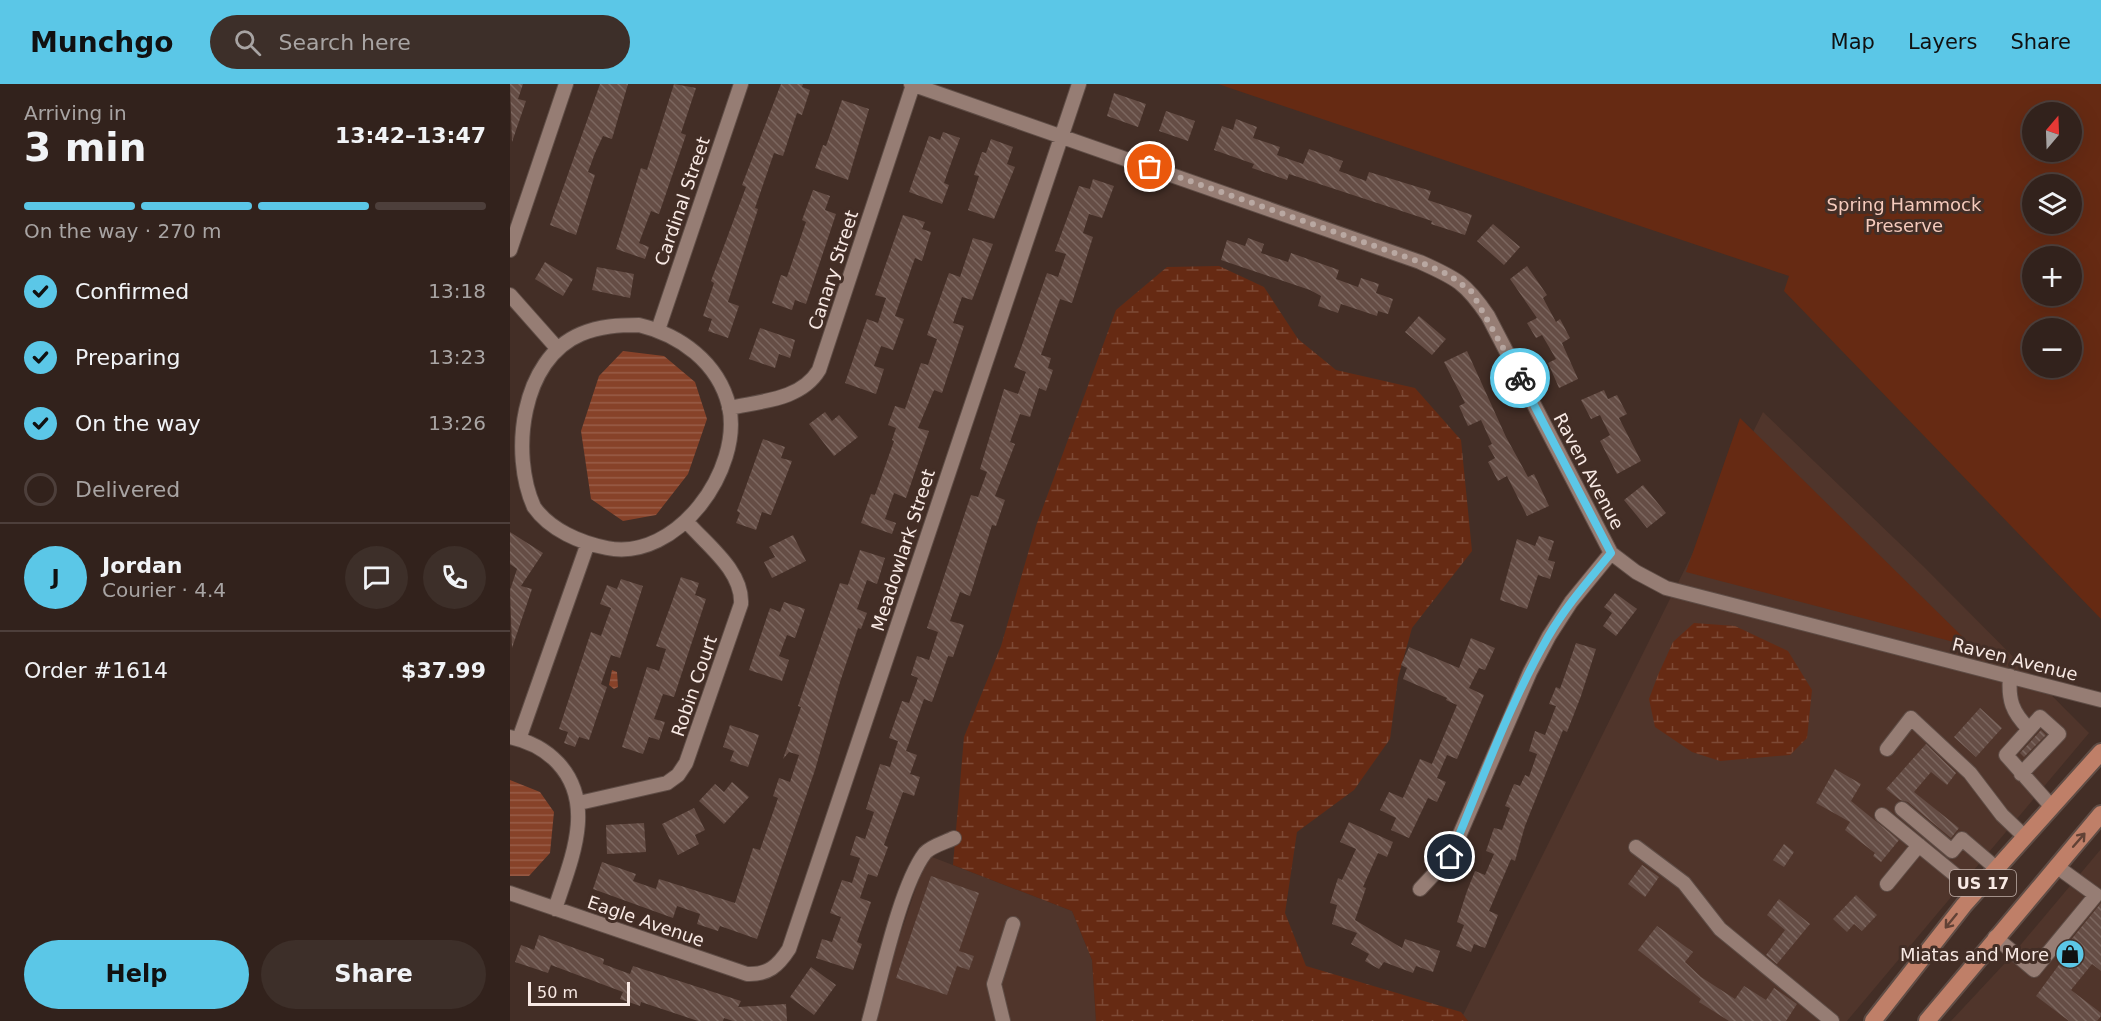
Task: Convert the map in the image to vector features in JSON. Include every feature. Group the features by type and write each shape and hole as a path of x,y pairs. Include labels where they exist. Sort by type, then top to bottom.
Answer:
{"main road":[{"name":"US 17","path":"1875,1020 1996,868 2101,752"},
{"name":"US 17","path":"1927,1021 1995,937 2101,814"}],"street":[{"path":"510,250 566,84"},
{"name":"Cardinal Street","path":"658,330 741,84"},
{"name":"Raven Avenue","path":"912,84 1420,262 1449,275 1471,291 1488,316 1611,553 1636,572 1666,588 2101,700"},
{"name":"Canary Street","path":"729,408 794,393 811,384 819,370 912,84"},
{"name":"Meadowlark Street","path":"772,970 789,949 1079,84"},
{"path":"510,295 557,348"},
{"path":"639,325 658,330 681,341 699,356 722,387 729,408 729,432 714,484 703,504 687,522 662,539 635,549 610,549 569,536 534,508 514,465 521,413 530,387 557,348 580,334 601,327 639,325"},
{"name":"Robin Court","path":"579,803 667,783 678,775 686,763 741,604 741,591 737,578 687,522"},
{"path":"555,909 574,849 579,803 569,776 556,762 542,749 515,738 588,543"},
{"path":"1420,889 1450,857 1530,672 1548,636 1571,602 1611,553"},
{"path":"2010,676 2011,705 2015,714 2029,729"},
{"path":"2021,774 2060,734 2040,717 2006,756 2021,774 2051,806"},
{"path":"1887,749 1911,718 1964,766 2002,815 2024,836"},
{"path":"1902,809 1952,851 1962,840 1996,868"},
{"path":"1882,815 1976,892"},
{"path":"869,1021 899,913 913,874 926,851 954,838"},
{"path":"1887,884 1919,845"},
{"path":"1636,848 1684,883 1720,929 1832,1021"},
{"path":"1995,937 2034,970 2096,895 2056,866"},
{"name":"Eagle Avenue","path":"510,893 747,974 759,974 772,970"},
{"path":"1003,1021 994,984 1013,924"}],"shaded area":[{"path":"623,351 664,356 695,382 707,419 688,474 656,515 623,521 591,499 581,431 599,376"},
{"path":"1763,412 1923,566 2089,733 1847,1021 1468,1021 1463,1015"},
{"path":"612,670 617,672 618,687 614,689 609,685"},
{"path":"510,780 540,792 554,812 550,853 529,876 510,876"},
{"path":"2101,849 2101,1021 1951,1021 2007,961"},
{"path":"927,855 1072,911 1092,960 1096,1021 1010,1021 1009,1011 995,1014 996,1021 871,1021"}],"green space":[{"name":"Spring Hammock Preserve","path":"1218,84 2101,84 2101,619 1784,291 1789,276"},
{"path":"1219,266 1264,287 1298,339 1336,370 1415,388 1461,440 1472,551 1412,628 1398,678 1390,739 1354,790 1297,832 1285,913 1306,966 1461,1012 1468,1021 1096,1021 1092,960 1072,911 953,865 964,737 1001,646 1036,526 1116,310 1167,267"},
{"path":"1740,418 1973,647 1686,572"},
{"path":"1694,623 1735,626 1788,651 1812,690 1807,738 1790,755 1720,761 1692,752 1655,727 1649,699 1658,675 1673,642"}],"building":[{"path":"510,84 523,84 518,99 526,101 512,142"},
{"path":"600,84 628,84 612,139 603,136 588,172 595,175 576,235 550,225"},
{"path":"674,84 696,88 681,133 686,135 659,214 651,211 639,243 649,247 645,259 616,249 641,168 647,170"},
{"path":"781,84 803,84 802,87 810,90 802,115 797,113 783,156 774,153 755,208 758,209 728,302 739,306 728,338 708,331 712,319 703,316 714,283 711,281 746,187 742,185"},
{"path":"1114,93 1146,104 1138,127 1107,116"},
{"path":"842,100 869,109 848,180 815,168 823,145 826,146"},
{"path":"1166,111 1195,121 1188,141 1159,131"},
{"path":"1236,119 1257,127 1253,138 1280,147 1277,155 1303,164 1309,149 1343,161 1339,171 1366,181 1369,172 1431,191 1428,200 1472,215 1465,235 1431,224 1432,221 1289,174 1287,180 1252,168 1254,164 1214,150 1222,126 1233,130"},
{"path":"943,132 960,138 944,183 949,185 942,204 909,192 929,136 940,140"},
{"path":"991,139 1013,147 1007,164 1015,167 994,219 968,210 979,176 974,175 982,152 986,153"},
{"path":"1093,179 1114,186 1102,218 1089,214 1083,233 1093,237 1072,303 1060,299 1041,355 1051,358 1048,368 1053,370 1046,391 1039,388 1030,417 1020,414 1010,442 1015,444 995,496 1005,500 996,526 992,525 970,596 960,592 950,621 964,625 953,657 948,656 932,702 924,699 906,751 917,755 910,774 920,777 914,796 903,792 884,845 888,847 877,877 868,874 860,898 871,902 857,942 862,944 853,970 816,958 822,939 832,942 841,917 830,913 842,880 852,883 860,858 850,855 856,836 865,839 874,812 866,809 880,764 890,767 898,741 889,738 902,701 909,703 918,678 911,675 917,656 929,660 938,632 927,628 971,495 978,497 987,472 980,469 1004,389 1018,394 1026,372 1014,367 1047,273 1058,277 1066,254 1055,251 1079,186 1090,189"},
{"path":"813,190 830,196 825,210 836,214 806,304 795,300 792,310 772,303 781,275 787,277 806,222 802,220"},
{"path":"903,215 925,222 922,229 931,232 922,261 915,258 895,316 904,319 893,350 881,346 874,366 884,369 876,394 845,383 867,319 878,323 886,298 875,295"},
{"path":"1493,224 1520,247 1504,265 1477,241"},
{"path":"973,238 993,244 972,300 962,297 953,323 964,326 942,393 934,390 918,428 929,431 906,498 894,493 885,519 896,523 892,534 861,523 871,494 875,495 894,441 892,440 896,428 888,425 895,406 905,409 921,363 928,365 937,339 927,335 949,273 960,277"},
{"path":"1248,238 1264,244 1261,253 1288,262 1291,253 1339,270 1336,279 1358,287 1361,278 1379,284 1376,293 1393,299 1388,314 1378,311 1377,316 1341,304 1338,313 1318,306 1321,296 1310,290 1221,260 1227,240 1245,246"},
{"path":"545,262 573,279 563,296 535,279"},
{"path":"1527,266 1547,295 1543,298 1556,322 1560,319 1570,338 1562,343 1578,379 1559,388 1548,363 1556,359 1542,335 1536,338 1527,323 1537,318 1510,279"},
{"path":"597,267 634,274 630,298 592,290"},
{"path":"1419,316 1446,339 1432,355 1405,332"},
{"path":"760,328 795,340 790,358 779,354 775,368 749,359"},
{"path":"1467,351 1506,437 1528,477 1534,474 1549,506 1527,516 1507,476 1498,481 1488,462 1495,458 1488,446 1492,444 1481,420 1468,426 1459,406 1465,403 1444,362"},
{"path":"1604,390 1608,399 1617,395 1627,414 1619,418 1641,461 1617,474 1600,441 1610,435 1600,415 1591,419 1581,400"},
{"path":"825,412 832,421 839,415 858,437 834,456 809,424"},
{"path":"763,439 785,447 781,458 792,461 771,515 762,512 756,530 736,523 740,513 737,511"},
{"path":"1643,485 1666,513 1647,528 1624,500"},
{"path":"510,532 543,553 521,586 532,589 512,648 510,590 517,569 510,564"},
{"path":"793,535 806,561 772,578 764,562 775,557 769,547"},
{"path":"1539,536 1554,541 1548,560 1555,562 1550,579 1538,575 1527,609 1500,600 1517,539 1535,546"},
{"path":"860,550 885,558 877,584 867,580 857,609 867,613 861,629 858,628 815,770 757,939 720,926 718,931 697,924 700,914 677,906 673,918 593,889 602,862 636,874 633,881 656,889 659,879 735,903 753,848 760,850 778,798 773,796 779,778 790,782 799,755 789,752 783,759 801,707 798,706 840,583 848,585"},
{"path":"681,577 699,583 695,595 706,599 674,697 663,694 654,719 665,722 659,740 649,737 643,754 622,747 647,667 659,671 666,649 656,646"},
{"path":"621,579 643,586 620,658 611,655 601,684 607,687 589,740 579,737 575,747 564,743 568,732 559,729 591,632 601,636 611,608 600,604 607,585 617,589"},
{"path":"1615,593 1637,609 1616,636 1603,626 1612,613 1604,607"},
{"path":"784,602 805,609 795,638 787,635 779,656 789,660 782,681 749,670 770,608 780,612"},
{"path":"1471,638 1495,648 1485,670 1479,668 1469,688 1484,695 1457,759 1447,755 1437,778 1446,782 1437,802 1428,798 1409,838 1391,830 1396,818 1380,810 1389,792 1403,798 1420,759 1432,764 1457,705 1446,700 1447,698 1403,679 1407,668 1401,665 1409,647 1459,668"},
{"path":"1576,643 1596,649 1581,696 1567,732 1563,730 1525,826 1515,861 1511,859 1489,911 1498,915 1485,948 1474,944 1471,952 1456,946 1464,925 1457,922 1467,891 1475,871 1485,875 1494,854 1486,851 1494,828 1502,830 1510,808 1505,806 1514,784 1520,786 1525,775 1529,777 1537,754 1529,751 1535,731 1545,735 1556,706 1549,704 1556,687 1560,689"},
{"path":"1980,708 2002,728 1976,757 1954,737"},
{"path":"730,725 759,735 748,767 730,761 734,751 723,747"},
{"path":"2041,730 2046,735 2024,757 2020,753"},
{"path":"1926,744 1956,773 1947,785 1931,772 1914,792 1959,828 1951,838 1908,802 1900,800 1886,789"},
{"path":"1835,769 1861,784 1851,801 1899,840 1881,862 1873,856 1875,853 1845,830 1850,822 1816,803"},
{"path":"732,782 749,797 724,824 699,801 715,784 724,792"},
{"path":"694,808 705,830 695,835 699,844 678,855 662,824"},
{"path":"1349,822 1393,842 1387,857 1378,853 1363,887 1366,888 1355,920 1402,948 1405,939 1440,951 1433,972 1416,966 1413,973 1384,962 1379,969 1365,961 1369,954 1351,944 1357,933 1332,924 1337,905 1330,903 1338,878 1342,880 1356,849 1340,842"},
{"path":"644,823 646,852 607,854 606,825"},
{"path":"1784,844 1794,852 1784,867 1773,860"},
{"path":"1642,865 1659,877 1645,897 1628,884"},
{"path":"931,876 979,893 959,951 974,956 969,970 957,966 947,995 896,978"},
{"path":"1856,895 1877,915 1862,931 1854,924 1847,932 1833,919"},
{"path":"1779,899 1810,924 1777,964 1766,955 1785,930 1767,915"},
{"path":"2101,903 2101,971 2092,964 2071,990 2101,1013 2101,1016 2097,1021 2069,1021 2036,996 2061,962 2056,958"},
{"path":"1657,926 1693,952 1685,962 1701,977 1735,999 1744,986 1766,1000 1774,988 1797,1004 1786,1021 1729,1021 1699,1002 1701,999 1638,950"},
{"path":"539,935 604,959 603,964 630,974 633,966 741,1001 738,1007 786,1004 787,1021 733,1021 724,1018 723,1021 698,1021 641,1002 640,1006 620,999 623,992 551,965 548,973 515,962 521,945 534,950"},
{"path":"811,967 836,985 814,1015 790,997"}],"way so far":[{"path":"1150,167 1420,262 1449,275 1471,291 1488,316 1520,378"}],"place":[{"name":"Miatas and More","path":"2070,954"}],"route":[{"path":"1450,857 1530,672 1548,636 1571,602 1611,553 1520,378"}]}
